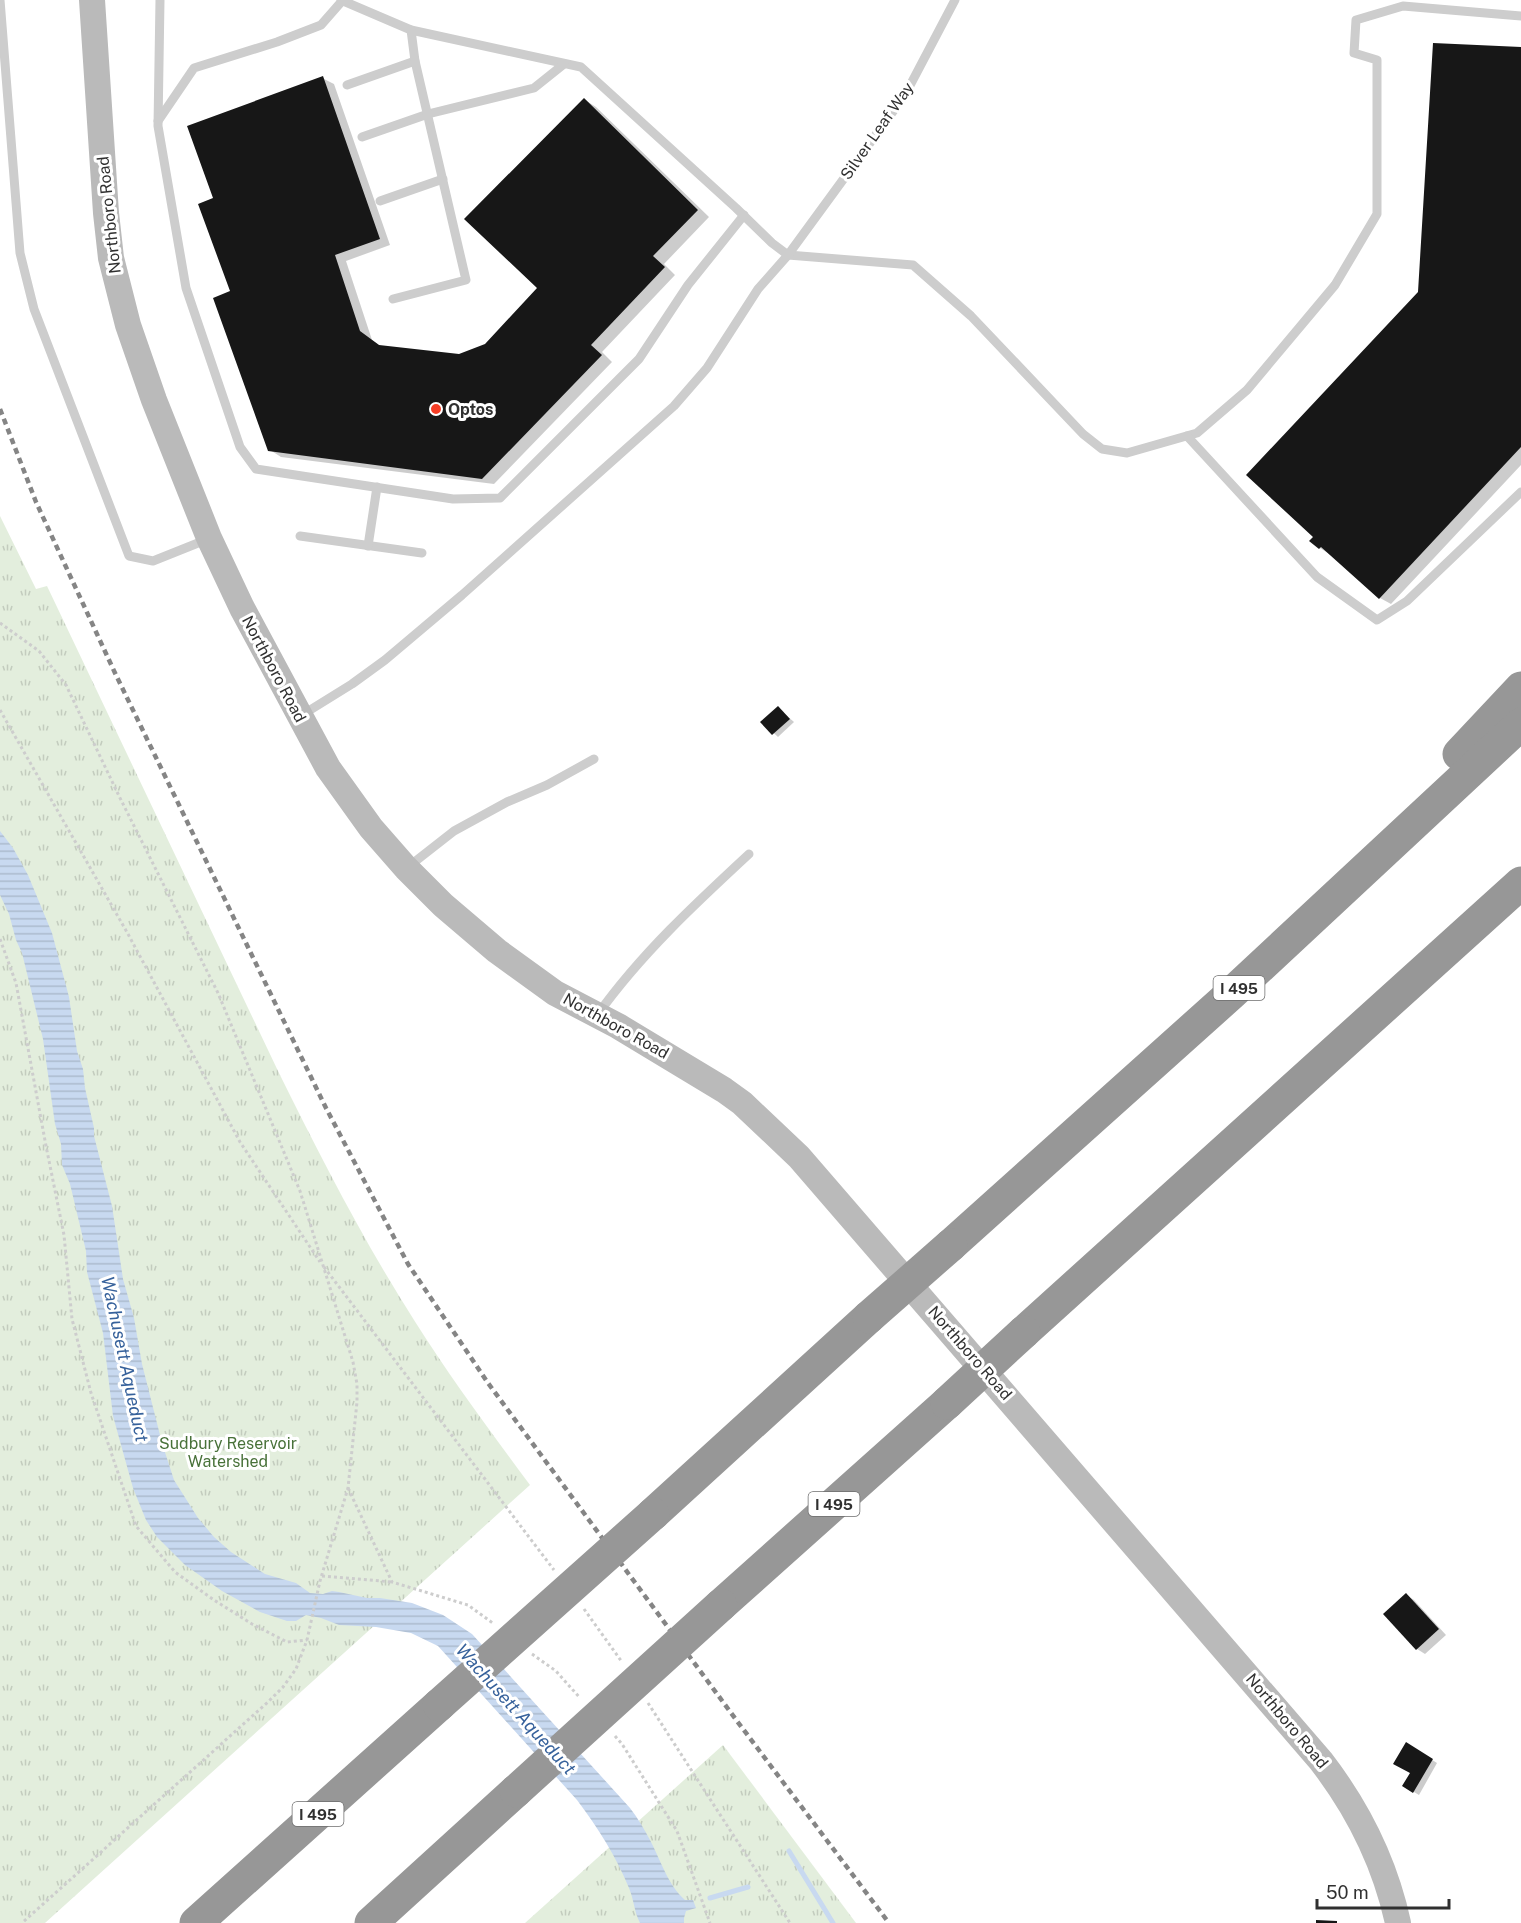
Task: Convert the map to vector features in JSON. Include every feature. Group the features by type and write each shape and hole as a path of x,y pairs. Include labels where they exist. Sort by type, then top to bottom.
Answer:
{"highway":[{"path":"1232,993 1521,688"},
{"name":"I 495","path":"196,1923 1232,993 1521,724"},
{"name":"I 495","path":"371,1923 1521,883"},
{"path":"1434,961 1521,893"}],"main road":[{"name":"Northboro Road","path":"92,0 105,202 114,269 128,325 154,400 209,538 242,608 328,768 348,798 406,868 443,905 497,951 555,993 686,1066 733,1096 779,1137 817,1177 1321,1761 1337,1782 1364,1827 1386,1879 1398,1923"}],"lane":[{"path":"0,0 20,253 34,309 129,556 153,561 209,538"},
{"path":"160,0 158,121 186,288 240,447 256,469 453,499 500,498 639,359 688,285 744,214"},
{"path":"158,121 194,68 277,42 321,25 342,0 411,30 581,68 744,214 772,243 788,255 913,264 971,316 1083,434 1102,449 1127,453 1197,433 1247,390 1335,285 1377,214 1377,60 1354,52 1356,20 1403,6 1521,16"},
{"name":"Silver Leaf Way","path":"300,716 385,660 462,595 674,406 707,368 758,289 788,255 905,95 955,0"},
{"path":"393,299 466,280 415,61 411,30"},
{"path":"347,86 415,61"},
{"path":"362,138 428,114 534,88 564,64"},
{"path":"380,201 443,179"},
{"path":"1187,436 1317,577 1377,620 1407,601 1521,492"},
{"path":"368,546 377,487"},
{"path":"300,536 422,553"},
{"path":"406,868 434,845 464,825 507,802 573,772 594,759"},
{"path":"597,1016 619,985 657,944 701,898 749,854"}],"path":[{"path":"0,623 39,651 66,685 218,993 300,1191 353,1362 357,1384 356,1423 348,1488 320,1581 310,1630 296,1669 268,1702 22,1923"},
{"path":"0,710 128,934 240,1142 323,1266"},
{"path":"0,939 16,983 64,1235 72,1319 91,1392 136,1526 175,1572 214,1600 252,1624 287,1642 307,1640"},
{"path":"348,1488 392,1582"},
{"path":"322,1576 392,1582 468,1605 494,1625"},
{"path":"529,1651 556,1671 585,1703"},
{"path":"615,1736 677,1831 710,1923"}],"green space":[{"name":"Sudbury Reservoir Watershed","path":"0,516 36,589 47,586 278,1071 326,1166 395,1290 470,1404 530,1485 45,1923 0,1923"},
{"path":"723,1745 856,1923 525,1923"}],"water":[{"name":"Wachusett Aqueduct","path":"0,831 13,848 28,875 52,933 69,997 94,1136 112,1206 123,1279 162,1443 174,1480 198,1518 214,1537 231,1552 265,1574 296,1583 310,1593 323,1594 332,1591 412,1603 443,1615 472,1634 633,1812 674,1887 685,1900 693,1900 696,1908 686,1911 684,1923 640,1923 631,1892 618,1865 577,1800 438,1646 411,1633 376,1627 339,1625 306,1615 296,1621 287,1621 260,1612 222,1591 185,1565 157,1537 146,1520 133,1488 113,1416 103,1333 87,1272 86,1251 70,1184 62,1165 61,1144 55,1124 43,1039 22,953 0,895"}],"building":[{"path":"1433,43 1521,47 1521,447 1379,599 1321,547 1319,549 1309,541 1313,537 1246,475 1418,292"},
{"path":"323,76 380,239 335,255 360,331 379,345 459,354 485,344 537,288 464,219 584,98 698,210 653,256 665,267 591,345 602,355 482,479 268,451 213,298 230,291 198,204 213,198 187,126"},
{"path":"778,706 790,719 772,735 760,722"},
{"path":"1406,1593 1439,1629 1416,1650 1383,1614"},
{"path":"1406,1742 1433,1759 1413,1793 1402,1786 1410,1773 1393,1764"},
{"path":"1316,1920 1337,1921 1337,1923 1316,1923"}],"waterway":[{"path":"789,1851 833,1923"},
{"path":"710,1898 748,1887"}],"railway":[{"path":"0,409 36,502 115,673 326,1108 408,1264 488,1383 889,1923"}],"place":[{"name":"Optos","path":"436,409"}]}
